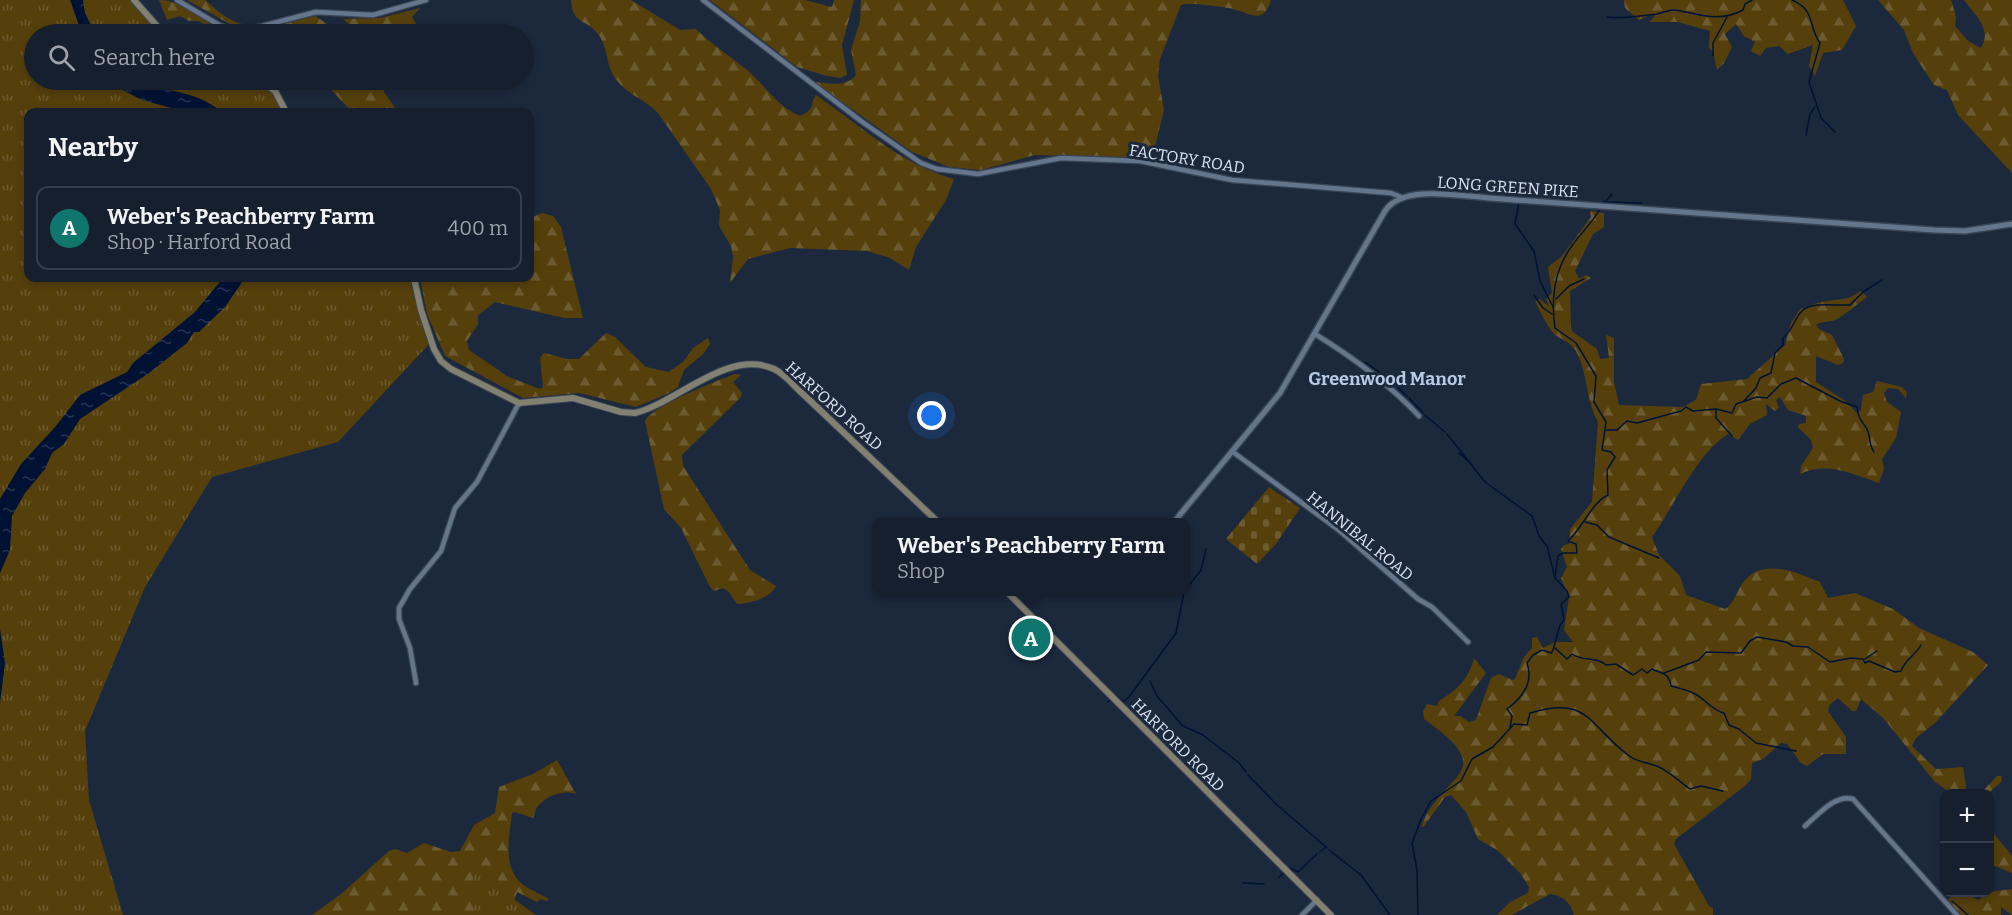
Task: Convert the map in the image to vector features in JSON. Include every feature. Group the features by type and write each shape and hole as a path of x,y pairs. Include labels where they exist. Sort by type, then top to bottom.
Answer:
{"main road":[{"path":"134,0 155,24"},
{"path":"274,90 284,108"},
{"path":"415,282 425,325 441,362 519,403"},
{"name":"HARFORD ROAD","path":"519,403 573,398 621,412 635,412 727,369 744,366 769,367 795,386 934,518"},
{"name":"HARFORD ROAD","path":"1012,596 1331,915"}],"street":[{"path":"177,0 217,24"},
{"path":"270,24 316,12 366,16 392,11 426,0"},
{"name":"FACTORY ROAD","path":"703,0 861,121 921,163 937,169 978,174 1061,158 1140,161 1232,180 1391,193 1401,197"},
{"name":"LONG GREEN PIKE","path":"1401,197 1419,195 1489,198 1934,230 1965,231 2012,224"},
{"path":"1177,518 1277,398 1385,211 1401,197"},
{"path":"1315,334 1366,366 1419,416"},
{"path":"416,683 410,648 399,619 399,608 410,589 441,551 455,508 477,482 519,403"},
{"name":"HANNIBAL ROAD","path":"1233,452 1340,531 1418,599 1431,607 1468,642"},
{"path":"1805,826 1836,800 1846,797 1853,799 1957,915"},
{"path":"1302,915 1317,900"}],"green space":[{"path":"0,0 132,0 152,24 24,24 24,90 270,90 282,108 24,108 24,282 413,282 429,344 338,442 212,477 145,587 85,731 89,800 123,915 0,915"},
{"path":"159,0 180,5 213,24 189,21 180,16 167,20"},
{"path":"187,0 205,0 216,10 243,24 230,24"},
{"path":"571,0 631,0 680,30 696,29 754,76 792,112 800,116 806,113 811,108 816,95 899,154 935,173 954,179 946,200 916,247 909,270 890,258 867,251 790,248 748,259 730,283 733,257 731,246 719,226 720,210 711,189 658,113 616,80 601,38 577,18"},
{"path":"710,0 805,0 832,7 834,0 854,0 842,45 847,75 840,78 827,76 797,67"},
{"path":"861,0 1271,0 1264,13 1255,16 1222,7 1199,4 1181,5 1160,59 1158,76 1164,110 1152,158 1035,155 981,170 949,167 912,152 814,82 842,83 856,75 851,50 860,21"},
{"path":"1624,0 1843,0 1856,26 1842,50 1823,53 1815,76 1809,66 1813,45 1788,54 1779,46 1766,48 1760,56 1751,51 1755,42 1744,36 1736,24 1725,34 1732,47 1724,63 1717,70 1713,52 1709,48 1710,31 1678,22 1649,22 1655,16 1652,14 1639,20 1625,8"},
{"path":"1878,0 1951,0 1956,16 1955,26 1968,41 1981,48 1984,41 1984,28 1964,0 2012,0 2012,173 1958,115 1947,90 1934,85 1913,53 1904,30"},
{"path":"420,8 412,17 416,24 349,24 343,19 380,18"},
{"path":"315,16 326,24 283,24"},
{"path":"331,90 383,90 395,108 348,108"},
{"path":"1590,211 1604,213 1604,227 1593,234 1575,271 1579,279 1586,275 1591,278 1570,291 1571,327 1573,332 1597,349 1600,359 1609,358 1606,335 1614,338 1614,382 1619,405 1683,407 1696,400 1701,384 1747,379 1785,345 1791,323 1800,309 1820,302 1849,298 1861,291 1867,297 1835,320 1816,325 1819,329 1832,335 1844,359 1843,363 1838,365 1816,356 1816,382 1844,400 1857,413 1861,410 1863,395 1873,392 1877,381 1902,387 1907,392 1906,398 1898,389 1888,388 1884,393 1887,402 1901,412 1896,438 1882,459 1884,469 1879,483 1840,470 1810,470 1800,474 1801,466 1813,448 1811,440 1798,427 1799,424 1806,423 1806,416 1788,410 1780,397 1776,400 1779,408 1775,411 1766,404 1767,415 1750,424 1738,440 1728,434 1716,443 1696,467 1652,537 1659,555 1680,576 1686,595 1725,609 1744,581 1752,574 1771,568 1792,571 1820,582 1828,598 1855,593 1893,609 1919,628 1973,652 1988,665 1936,722 1916,738 1912,746 1936,769 1963,767 1966,789 1945,789 1935,782 1884,719 1861,699 1856,711 1852,711 1838,698 1829,705 1828,711 1846,737 1846,754 1823,754 1807,766 1801,763 1787,744 1781,743 1763,759 1752,763 1751,779 1746,785 1676,839 1674,844 1709,906 1713,908 1713,915 1574,915 1565,900 1550,894 1512,915 1497,915 1510,902 1528,893 1529,887 1520,873 1497,850 1478,839 1466,812 1451,795 1445,797 1421,827 1430,809 1460,773 1463,763 1460,752 1447,737 1424,719 1423,711 1427,704 1437,706 1439,701 1457,688 1469,672 1474,658 1486,673 1454,716 1460,716 1469,722 1476,720 1491,678 1499,674 1512,680 1515,679 1524,657 1532,648 1532,638 1537,637 1543,648 1555,642 1573,642 1564,630 1569,597 1561,578 1567,567 1561,549 1564,545 1569,544 1570,529 1592,502 1598,422 1576,351 1570,344 1553,333 1535,301 1540,299 1549,307 1546,299 1552,293 1548,267 1562,256 1591,217"},
{"path":"542,213 553,216 561,227 583,318 564,318 495,302 478,315 478,324 467,341 469,350 507,376 540,389 543,387 540,358 544,353 567,359 579,359 606,333 615,337 646,367 669,372 684,361 693,348 708,338 710,344 703,354 684,370 678,387 636,407 579,393 523,398 445,356 427,314 421,282 534,282 534,216"},
{"path":"735,374 741,375 733,382 742,393 741,397 682,455 683,466 750,570 776,586 765,597 737,604 729,592 723,588 714,591 710,587 681,528 664,509 645,421 650,415 672,402"},
{"path":"1269,487 1300,508 1276,544 1257,564 1226,539"},
{"path":"557,760 576,794 561,793 547,798 538,806 533,818 512,813 509,844 510,865 519,882 549,899 547,901 540,899 537,902 517,892 510,915 312,915 341,894 389,851 395,849 407,853 424,843 451,852 460,851 474,825 495,813 499,787 533,774"},
{"path":"1997,776 2002,776 2001,782 1993,789 1985,789"},
{"path":"1994,834 2012,856 2012,873 1994,866"},
{"path":"473,870 536,915 474,915"},
{"path":"2012,889 2012,915 2001,907 2001,915 1960,915 1948,900 1951,897 1972,897 1978,900 1982,897 1994,897 1994,891"}],"water":[{"path":"70,0 83,0 85,13 90,24 78,24"},
{"path":"123,90 167,90 203,100 217,108 171,108 142,100"},
{"path":"220,282 242,282 225,307 199,332 194,332 187,343 149,373 80,419 64,444 52,453 45,469 25,493 12,516 10,550 0,573 0,499 21,464 56,426 80,395 127,372 133,363 195,312"},
{"path":"0,629 5,663 0,703"}],"waterway":[{"path":"1607,17 1657,14 1673,10 1717,17 1726,16 1743,10 1745,4 1752,0"},
{"path":"1792,0 1805,9 1820,43 1809,82 1821,118 1835,132"},
{"path":"1713,56 1713,43 1727,17"},
{"path":"1806,135 1810,114 1815,107"},
{"path":"1605,202 1612,194"},
{"path":"1519,202 1515,224 1534,251 1540,281 1553,307"},
{"path":"1603,202 1642,203"},
{"path":"1555,576 1558,556 1563,553 1577,553 1576,544 1568,541 1597,503 1608,495 1607,470 1615,457 1611,452 1602,450 1606,422 1594,402 1596,376 1576,343 1555,328 1554,317 1555,286 1565,256 1600,209"},
{"path":"1556,299 1569,286 1584,279"},
{"path":"1744,401 1756,388 1760,378 1771,373 1775,353 1783,345 1783,338 1802,311 1818,305 1850,305 1863,292 1882,280"},
{"path":"1534,295 1543,308 1552,314"},
{"path":"1365,362 1381,373"},
{"path":"1386,377 1407,396"},
{"path":"1606,430 1617,430 1627,421 1637,423 1681,411 1686,407 1693,411 1716,409 1732,413 1736,404 1757,397 1767,398 1781,384 1796,378 1840,401 1857,407 1874,452"},
{"path":"1409,398 1423,413"},
{"path":"1716,410 1716,418 1732,436"},
{"path":"1425,415 1445,432"},
{"path":"1447,434 1485,482 1532,516 1539,536 1547,546 1555,578 1567,591 1569,597 1561,604 1564,620 1560,625 1553,650 1551,653 1542,650 1533,655 1527,663 1528,683 1522,695 1507,709 1512,716 1510,728"},
{"path":"1459,453 1472,465"},
{"path":"1585,522 1597,525 1609,537 1659,558"},
{"path":"1190,584 1201,570 1206,549"},
{"path":"1116,695 1123,702 1129,697 1176,633 1183,596"},
{"path":"1664,673 1699,660 1706,652 1741,653 1750,641 1757,637 1786,642 1793,646 1808,647 1830,662 1851,658 1863,659 1865,663 1869,661 1895,672 1901,671 1921,645"},
{"path":"1554,647 1567,659 1572,654 1606,665 1616,664 1633,675 1642,669 1647,673 1652,669 1662,673 1667,676 1671,686 1699,696 1716,710 1724,713 1729,725 1739,729 1756,743 1796,751"},
{"path":"1865,659 1877,651"},
{"path":"1150,681 1157,696 1183,726 1203,735 1239,763 1246,772"},
{"path":"1418,915 1417,870 1412,843 1421,819 1431,801 1461,781 1472,759 1493,747 1514,724 1527,725 1530,713 1550,708 1576,710 1586,716 1632,758 1663,769 1690,789 1701,786 1723,791"},
{"path":"1248,775 1276,804 1327,848"},
{"path":"1320,852 1325,848"},
{"path":"1329,850 1361,875 1390,915"},
{"path":"1290,868 1298,872 1317,854"},
{"path":"1279,877 1284,873"},
{"path":"1243,883 1264,884"},
{"path":"1952,901 1968,915"}],"place":[{"name":"Weber's Peachberry Farm","path":"1031,638"}],"district":[{"name":"Greenwood Manor","path":"1387,379"}]}
